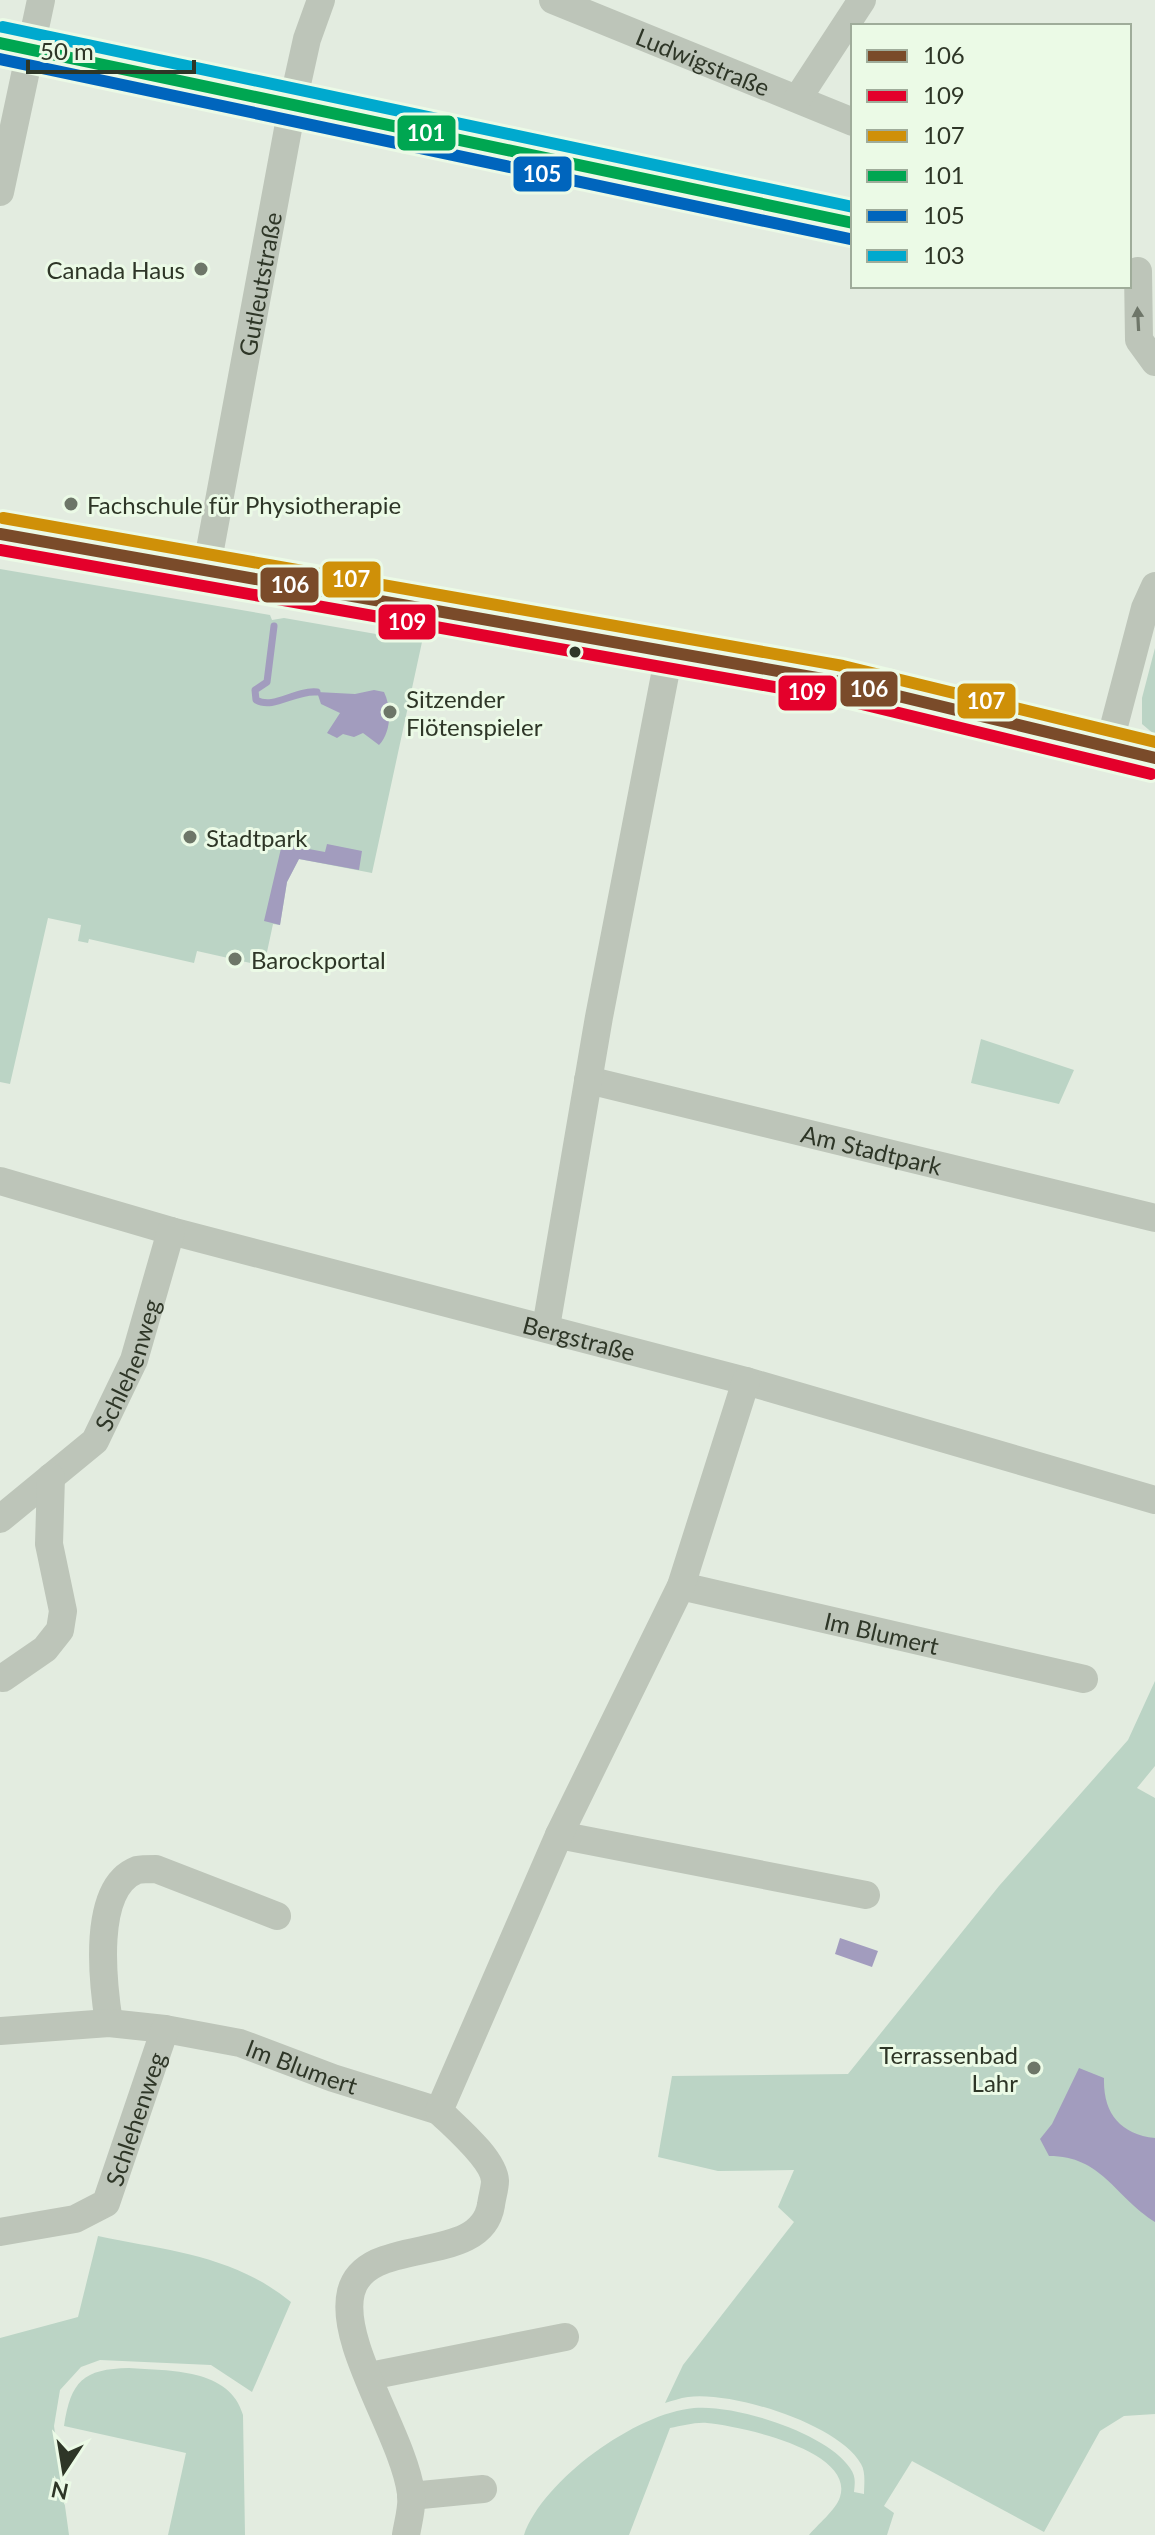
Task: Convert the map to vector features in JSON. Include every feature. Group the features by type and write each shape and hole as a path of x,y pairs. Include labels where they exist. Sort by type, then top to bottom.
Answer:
{"street":[{"path":"0,192 41,0"},
{"name":"Gutleutstraße","path":"206,571 293,102 307,39 321,0"},
{"name":"Ludwigstraße","path":"553,0 851,121"},
{"path":"798,98 862,0"},
{"path":"0,43 293,102 851,223"},
{"path":"1141,271 1139,340 1155,362"},
{"path":"0,534 670,649 889,692 1155,758"},
{"path":"1109,745 1145,608 1155,586"},
{"path":"546,1327 588,1080 670,649"},
{"name":"Am Stadtpark","path":"588,1080 1155,1218"},
{"name":"Bergstraße","path":"0,1181 171,1231 746,1381 1155,1500"},
{"name":"Schlehenweg","path":"0,1519 95,1441 134,1360 171,1231"},
{"path":"439,2111 559,1835 681,1586 746,1381"},
{"path":"3,1678 45,1649 60,1630 63,1611 49,1544 51,1477"},
{"name":"Im Blumert","path":"681,1586 1084,1679"},
{"path":"559,1835 866,1895"},
{"path":"109,2023 104,1989 105,1913 116,1887 136,1870 156,1869 277,1916"},
{"name":"Schlehenweg","path":"0,2031 109,2023 165,2029 106,2203 75,2219 0,2232"},
{"name":"Im Blumert","path":"165,2029 240,2043 333,2078 439,2111 477,2148 495,2178 490,2211 476,2231 376,2262 356,2279 351,2293 350,2334 370,2376 411,2496 406,2535"},
{"path":"370,2376 565,2337"},
{"path":"411,2496 483,2489"}],"green space":[{"name":"Stadtpark","path":"0,569 270,615 272,620 284,618 422,642 372,873 299,859 287,882 280,925 273,924 264,966 197,951 194,963 89,939 88,943 78,941 81,925 48,918 10,1084 0,1082"},
{"path":"1155,648 1155,735 1142,724 1142,698"},
{"path":"981,1039 1074,1070 1059,1104 971,1083"},
{"path":"1155,1681 1155,1766 1137,1788 1155,1798 1155,2414 1124,2416 1100,2431 1044,2532 912,2461 884,2506 894,2513 887,2535 809,2535 831,2512 840,2497 840,2480 830,2466 813,2454 767,2435 702,2423 670,2428 629,2535 524,2535 534,2514 550,2493 594,2453 646,2422 694,2408 755,2416 779,2423 822,2443 850,2468 855,2483 854,2492 864,2494 861,2464 849,2449 808,2424 783,2413 730,2399 688,2397 665,2403 683,2365 794,2222 778,2207 794,2170 718,2171 658,2157 672,2076 848,2074 999,1886 1128,1740"},
{"path":"98,2236 223,2264 269,2286 291,2302 252,2392 211,2365 100,2360 81,2367 60,2390 54,2426 69,2535 0,2535 0,2338 78,2317"},
{"path":"129,2368 196,2375 225,2388 236,2400 243,2415 245,2535 168,2535 186,2453 64,2426 71,2398 82,2380 100,2371"}],"shaded area":[{"path":"374,690 384,692 389,713 386,734 379,745 363,733 354,737 343,734 337,738 327,733 340,713 321,704 317,692 355,694"},
{"path":"282,844 325,852 327,844 362,851 359,870 299,859 287,882 280,925 264,921"},
{"path":"840,1938 878,1951 872,1967 835,1954"},
{"path":"1079,2068 1104,2078 1107,2102 1116,2120 1132,2132 1155,2138 1155,2222 1095,2170 1067,2158 1049,2156 1040,2139 1052,2124"}],"waterway":[{"path":"274,626 267,682 255,690 256,700 270,703 317,692"}],"transit line":[{"name":"103","path":"3,27 851,207"},
{"name":"101","path":"0,43 851,223"},
{"name":"105","path":"0,59 850,239"},
{"name":"107","path":"3,518 843,666 1155,742"},
{"name":"106","path":"0,534 840,682 1155,758"},
{"name":"109","path":"0,550 837,698 1151,774"}],"place":[{"name":"Canada Haus","path":"201,269"},
{"name":"Fachschule für Physiotherapie","path":"71,504"},
{"name":"Sitzender Flötenspieler","path":"390,712"},
{"name":"Stadtpark","path":"190,837"},
{"name":"Barockportal","path":"235,959"},
{"name":"Terrassenbad Lahr","path":"1034,2068"}]}
